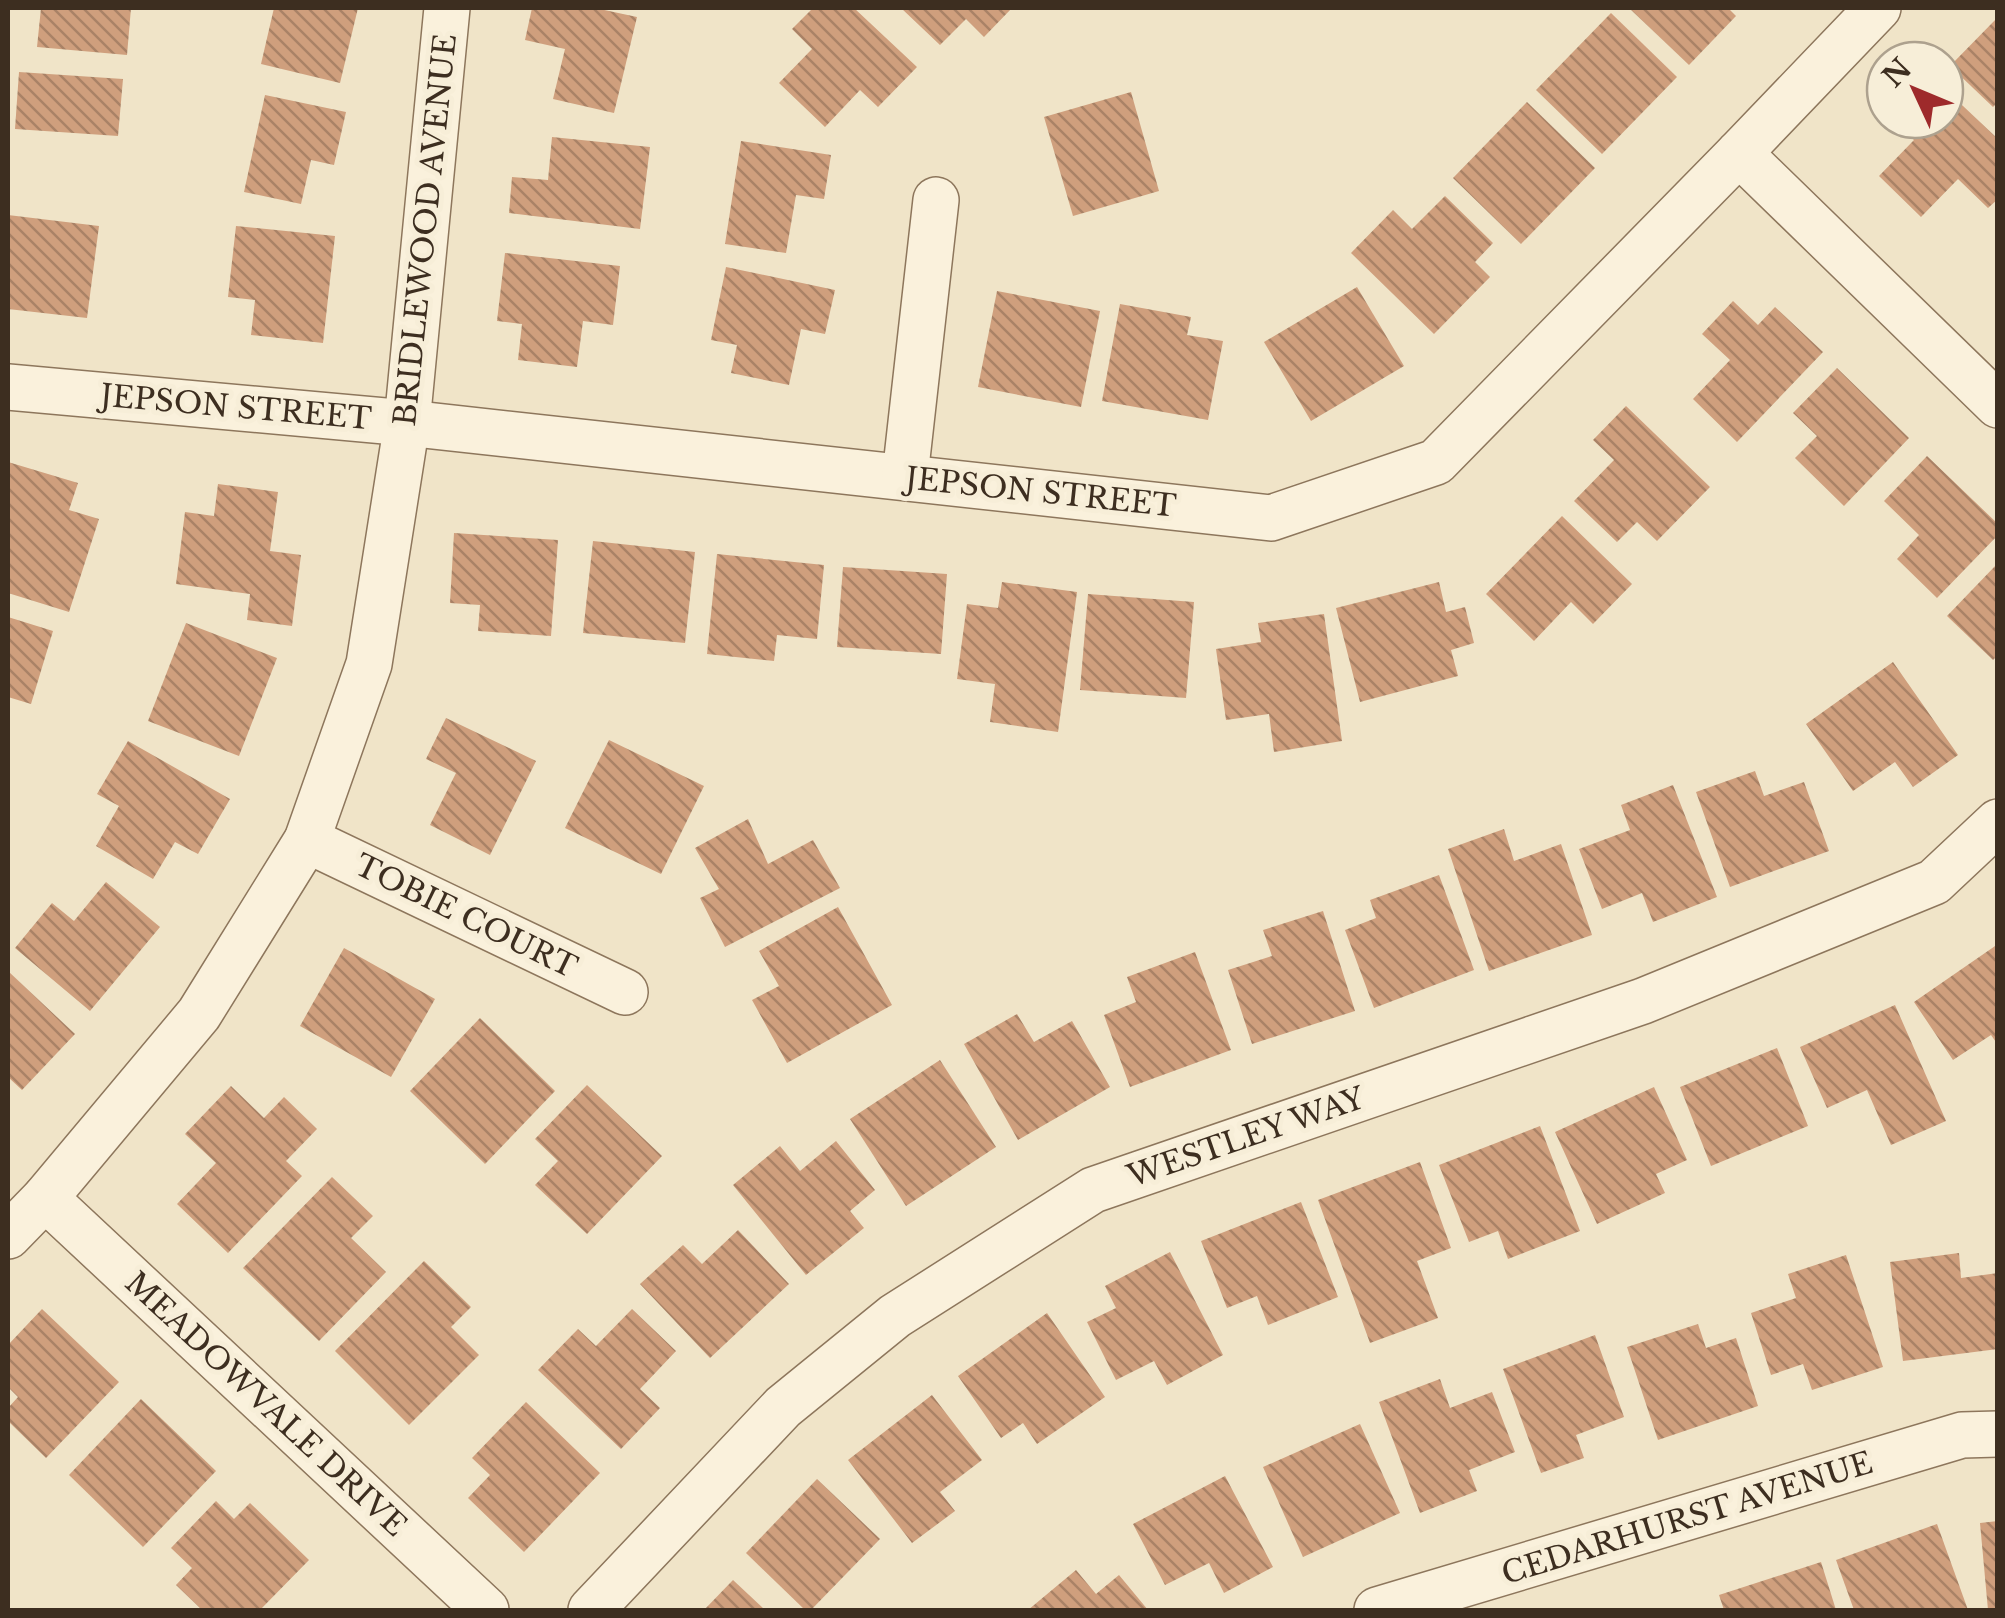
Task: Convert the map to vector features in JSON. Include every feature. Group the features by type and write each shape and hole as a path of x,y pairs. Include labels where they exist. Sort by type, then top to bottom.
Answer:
{"street":[{"name":"BRIDLEWOOD AVENUE","path":"8,1236 45,1198 199,1014 307,840 369,664 406,423 446,8"},
{"name":"JEPSON STREET","path":"8,387 406,423 1271,518 1436,462 1878,8"},
{"path":"1739,154 1998,405"},
{"path":"905,476 936,200"},
{"name":"WESTLEY WAY","path":"591,1610 783,1407 895,1316 1093,1190 1643,1001 1934,882 1998,822"},
{"name":"TOBIE COURT","path":"307,840 625,992"},
{"name":"MEADOWVALE DRIVE","path":"45,1198 486,1610"},
{"name":"CEDARHURST AVENUE","path":"1377,1610 1962,1435 1998,1434"}],"building":[{"path":"41,8 131,8 127,55 37,47"},
{"path":"274,8 358,8 340,83 261,64"},
{"path":"532,8 595,8 637,17 614,113 553,99 565,49 525,40"},
{"path":"813,8 854,8 917,67 878,107 860,90 825,127 779,83 812,49 792,29"},
{"path":"901,8 1012,8 984,37 966,19 940,45"},
{"path":"1629,8 1728,8 1736,16 1689,65"},
{"path":"1611,13 1677,77 1602,154 1536,90"},
{"path":"1998,17 1998,102 1993,107 1965,80 1965,51"},
{"path":"19,72 123,79 118,136 15,129"},
{"path":"1131,92 1159,191 1073,216 1044,117"},
{"path":"265,95 346,112 334,165 311,160 301,204 244,192"},
{"path":"1527,102 1595,168 1521,244 1453,178"},
{"path":"1965,108 1998,139 1998,199 1988,208 1958,179 1921,217 1879,176 1914,140 1965,140"},
{"path":"552,137 650,147 640,229 509,213 512,177 548,180"},
{"path":"741,141 831,155 824,199 796,195 786,253 725,244"},
{"path":"1445,196 1493,243 1475,262 1490,277 1434,334 1351,253 1393,210 1412,229"},
{"path":"8,215 99,226 87,318 8,309"},
{"path":"236,226 335,236 323,343 251,335 255,300 228,297"},
{"path":"505,253 620,266 613,325 583,321 577,367 518,360 522,324 497,321"},
{"path":"726,267 835,290 825,334 801,329 789,385 731,373 737,345 711,340"},
{"path":"1357,287 1404,366 1311,421 1264,342"},
{"path":"997,291 1100,311 1081,407 978,387"},
{"path":"1733,301 1758,325 1775,307 1823,352 1737,442 1693,399 1730,360 1702,334"},
{"path":"1120,304 1191,317 1187,335 1223,341 1208,420 1102,401"},
{"path":"1837,368 1909,438 1844,506 1795,458 1817,436 1793,413"},
{"path":"1626,406 1710,487 1657,541 1637,522 1617,542 1574,501 1614,460 1593,440"},
{"path":"1927,456 1998,524 1998,535 1937,598 1897,559 1919,535 1884,501"},
{"path":"8,462 78,483 69,510 99,519 69,612 8,593"},
{"path":"218,484 278,492 270,551 301,555 292,626 247,620 250,594 176,584 185,512 214,516"},
{"path":"1562,516 1632,584 1593,624 1571,602 1534,641 1486,594"},
{"path":"454,533 558,540 551,636 478,631 480,605 450,603"},
{"path":"593,541 695,552 685,643 583,633"},
{"path":"717,554 824,565 817,639 777,635 774,661 707,654"},
{"path":"1998,563 1998,655 1993,660 1947,616"},
{"path":"843,567 947,574 941,654 837,647"},
{"path":"1002,582 1077,592 1058,732 990,722 995,684 957,679 967,604 998,608"},
{"path":"1439,582 1446,612 1465,607 1474,643 1451,650 1458,676 1360,702 1336,608"},
{"path":"1088,594 1194,602 1186,698 1080,690"},
{"path":"1324,614 1342,741 1274,752 1269,714 1226,720 1216,649 1261,642 1258,623"},
{"path":"8,617 53,631 31,704 8,697"},
{"path":"186,623 277,658 239,756 148,721"},
{"path":"1893,662 1958,755 1913,787 1895,762 1853,791 1806,724"},
{"path":"446,718 536,761 490,855 430,825 456,773 426,759"},
{"path":"609,740 704,786 661,874 565,828"},
{"path":"128,741 230,799 198,854 175,842 153,879 96,846 119,806 97,794"},
{"path":"1755,771 1764,796 1804,782 1829,851 1730,887 1696,792"},
{"path":"1673,785 1717,897 1653,922 1642,893 1602,909 1579,849 1630,830 1621,805"},
{"path":"748,819 768,864 813,840 840,888 725,947 700,898 719,889 695,848"},
{"path":"1504,829 1514,861 1561,844 1592,935 1489,971 1448,849"},
{"path":"1439,875 1474,970 1374,1008 1345,930 1376,918 1370,900"},
{"path":"106,882 160,927 90,1011 15,948 52,903 74,921"},
{"path":"838,907 892,1005 787,1063 752,1000 779,986 759,951"},
{"path":"1323,911 1355,1011 1252,1044 1228,970 1272,956 1263,930"},
{"path":"1998,944 1998,1045 1991,1035 1953,1060 1914,1002"},
{"path":"344,948 435,999 391,1077 300,1026"},
{"path":"1195,952 1231,1050 1130,1087 1104,1015 1136,1002 1127,977"},
{"path":"8,971 75,1034 22,1090 8,1077"},
{"path":"1895,1005 1946,1121 1891,1145 1867,1090 1827,1108 1800,1047"},
{"path":"1017,1014 1034,1042 1072,1021 1110,1087 1018,1140 964,1044"},
{"path":"480,1018 555,1091 485,1164 410,1091"},
{"path":"1777,1048 1808,1126 1711,1166 1680,1087"},
{"path":"940,1060 996,1147 906,1206 850,1119"},
{"path":"587,1085 662,1156 587,1234 535,1185 558,1161 535,1139"},
{"path":"231,1086 264,1118 284,1097 317,1129 286,1161 302,1176 228,1253 177,1204 216,1163 185,1134"},
{"path":"1654,1087 1687,1160 1656,1174 1665,1193 1597,1224 1555,1132"},
{"path":"1540,1126 1580,1231 1508,1259 1498,1231 1469,1242 1439,1165"},
{"path":"836,1141 875,1190 850,1211 864,1228 806,1275 733,1185 780,1146 800,1171"},
{"path":"1420,1162 1451,1248 1417,1261 1438,1318 1370,1343 1318,1200"},
{"path":"332,1177 373,1216 351,1238 386,1272 319,1341 243,1268"},
{"path":"1301,1202 1338,1297 1268,1325 1257,1296 1227,1308 1201,1241"},
{"path":"738,1230 789,1284 710,1358 640,1284 683,1245 702,1264"},
{"path":"1170,1252 1223,1355 1167,1385 1154,1361 1116,1380 1087,1322 1116,1308 1105,1286"},
{"path":"1959,1253 1961,1278 1998,1273 1998,1349 1903,1361 1890,1262"},
{"path":"1846,1255 1883,1367 1812,1390 1803,1364 1771,1375 1751,1313 1796,1298 1788,1274"},
{"path":"424,1261 471,1307 451,1327 479,1355 409,1425 335,1351"},
{"path":"42,1309 119,1382 46,1458 8,1421 8,1408 18,1397 8,1387 8,1345"},
{"path":"632,1309 676,1351 640,1389 660,1408 621,1449 538,1370 578,1329 596,1346"},
{"path":"1047,1313 1105,1397 1037,1444 1023,1423 1001,1438 958,1376"},
{"path":"1698,1324 1706,1348 1736,1338 1758,1406 1658,1440 1627,1347"},
{"path":"1595,1335 1624,1417 1576,1435 1584,1458 1541,1473 1503,1369"},
{"path":"1440,1379 1450,1408 1492,1392 1515,1452 1469,1470 1477,1491 1420,1513 1379,1402"},
{"path":"932,1395 982,1460 940,1492 955,1511 912,1543 848,1460"},
{"path":"141,1399 216,1471 143,1547 69,1475"},
{"path":"526,1402 600,1473 524,1552 468,1498 490,1475 472,1458"},
{"path":"1360,1424 1400,1513 1303,1557 1263,1467"},
{"path":"1225,1476 1273,1567 1224,1593 1209,1563 1165,1585 1133,1524"},
{"path":"817,1479 880,1539 811,1610 805,1610 746,1553"},
{"path":"216,1501 234,1519 250,1503 309,1560 260,1610 202,1610 176,1585 192,1568 171,1548"},
{"path":"1998,1521 1998,1610 1988,1610 1980,1523"},
{"path":"1937,1524 1968,1610 1854,1610 1836,1560"},
{"path":"1821,1562 1836,1610 1724,1610 1719,1595"},
{"path":"1076,1570 1096,1594 1119,1575 1148,1610 1028,1610"},
{"path":"733,1580 765,1610 704,1610"}]}
